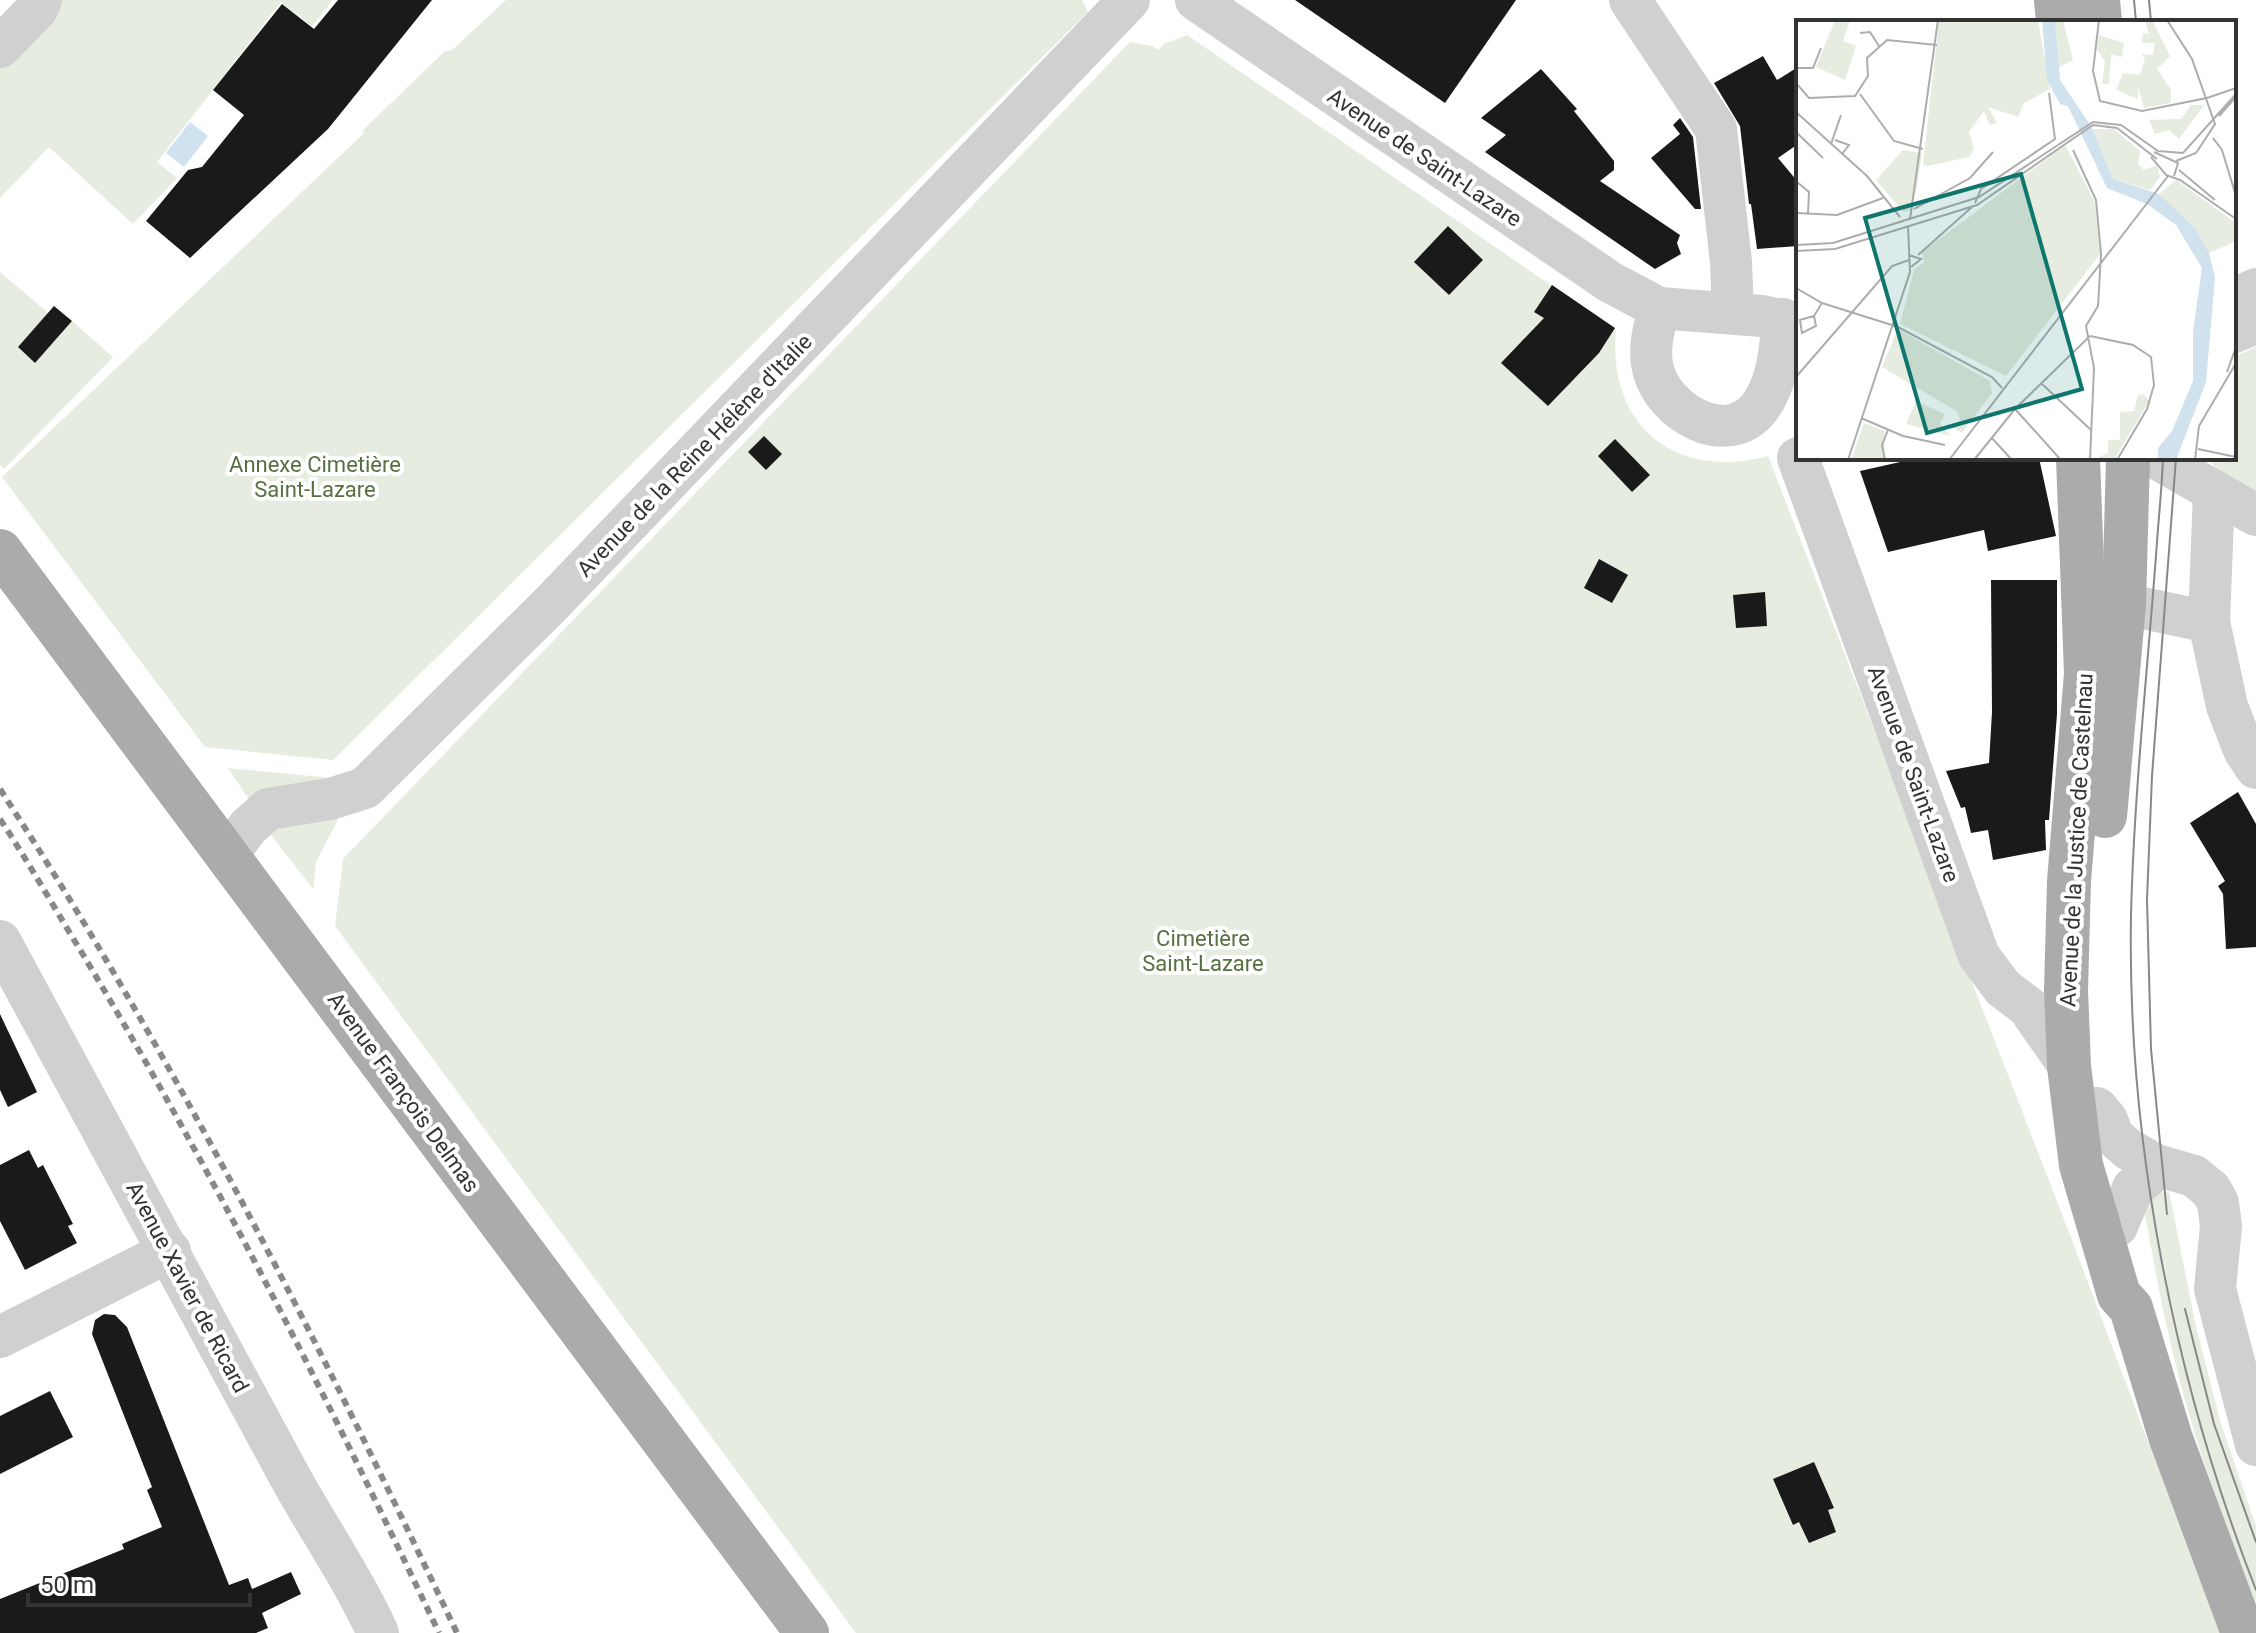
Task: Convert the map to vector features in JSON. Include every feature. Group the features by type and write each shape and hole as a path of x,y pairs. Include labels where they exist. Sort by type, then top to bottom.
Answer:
{"main road":[{"path":"2056,0 2058,20"},
{"path":"2098,0 2100,20"},
{"name":"Avenue de la Justice de Castelnau","path":"2078,460 2086,674 2069,881 2066,990 2069,1066 2081,1165 2119,1295 2131,1308 2171,1439 2243,1633"},
{"name":"Avenue de la Justice de Castelnau","path":"2128,460 2124,604 2111,768 2094,914 2091,991 2097,1108 2094,1128 2098,1160 2134,1291 2131,1308"},
{"name":"Avenue François Delmas","path":"0,551 807,1633"}],"street":[{"path":"0,47 37,9 41,0"},
{"name":"Avenue de la Reine Hélène d'Italie","path":"228,854 248,827 268,809 330,799 365,788 552,603 1129,0"},
{"name":"Avenue de Saint-Lazare","path":"1196,0 1610,282 1659,308"},
{"path":"1630,0 1716,129 1731,262 1733,313"},
{"path":"2236,298 2256,289"},
{"path":"1659,308 1790,321 1775,373 1759,408 1744,421 1724,425 1708,424 1684,415 1664,395 1653,370 1651,342 1659,308"},
{"path":"2236,331 2256,323"},
{"name":"Avenue de Saint-Lazare","path":"1759,408 1776,421 1791,439 1796,453"},
{"name":"Avenue de Saint-Lazare","path":"1799,460 1979,956 2003,988 2028,1007 2069,1066"},
{"path":"2159,460 2256,515"},
{"path":"2214,492 2209,622 2227,706 2244,750 2256,768"},
{"path":"2124,604 2209,622"},
{"name":"Avenue Xavier de Ricard","path":"0,941 304,1504 364,1603 378,1633"},
{"path":"2097,1108 2107,1120 2113,1136 2128,1149 2156,1165 2194,1176 2211,1190 2218,1203 2221,1226 2215,1289 2256,1445"},
{"path":"2117,1226 2133,1188 2156,1165"},
{"path":"0,1337 170,1251"}],"green space":[{"path":"52,0 333,0 312,26 281,2 157,162 177,178 133,224 49,147 0,198 0,60"},
{"name":"Annexe Cimetière Saint-Lazare","path":"506,0 1082,0 1088,12 333,760 205,747 2,477 364,133 363,130 445,51 451,51"},
{"name":"Cimetière Saint-Lazare","path":"1187,35 1616,330 1616,364 1623,394 1636,419 1654,438 1677,452 1704,460 1735,462 1768,456 2072,1240 2220,1633 856,1633 335,926 343,859 1130,42 1158,50 1164,44"},
{"path":"0,272 48,313 18,347 35,363 72,321 113,357 4,469 0,464"},
{"path":"2256,347 2256,505 2224,488 2211,460 2236,460 2236,356"},
{"path":"228,768 331,778 252,804"},
{"path":"346,804 316,862 313,889 264,826"},
{"path":"2169,1191 2196,1327 2221,1424 2256,1526 2256,1604 2196,1438 2161,1302 2142,1198"}],"water":[{"path":"190,122 208,136 184,167 166,153"}],"building":[{"path":"338,0 432,0 328,129 190,258 146,221 188,170 202,167 244,115 213,90 282,4 314,29"},
{"path":"1295,0 1516,0 1445,103"},
{"path":"1763,56 1777,80 1796,68 1796,145 1778,158 1796,180 1796,246 1757,249 1740,126 1714,83"},
{"path":"1541,69 1577,109 1574,111 1614,161 1614,170 1600,181 1680,235 1677,243 1681,254 1655,269 1485,152 1506,135 1481,118"},
{"path":"1680,118 1693,137 1701,209 1695,209 1651,158 1680,134 1673,125"},
{"path":"1448,226 1483,260 1449,295 1414,262"},
{"path":"1552,285 1615,328 1599,353 1548,406 1501,363 1544,318 1534,312"},
{"path":"54,306 72,321 35,363 18,347"},
{"path":"764,436 782,454 766,470 748,452"},
{"path":"1615,439 1650,475 1632,492 1598,456"},
{"path":"1909,460 2039,460 2056,536 1988,551 1984,530 1888,552 1860,471"},
{"path":"1599,559 1628,575 1612,603 1584,588"},
{"path":"1991,580 2057,580 2057,714 2049,820 2045,820 2046,850 1993,860 1988,830 1971,833 1965,807 1961,808 1946,771 1989,763 1992,712"},
{"path":"1765,592 1767,626 1736,628 1733,595"},
{"path":"2238,792 2256,824 2256,947 2226,949 2223,894 2218,886 2225,881 2190,823"},
{"path":"0,1014 37,1092 8,1107 0,1090"},
{"path":"29,1150 38,1168 43,1165 73,1224 68,1226 77,1243 25,1270 0,1221 0,1165"},
{"path":"104,1314 115,1315 127,1327 229,1585 248,1578 252,1589 291,1572 301,1594 262,1613 268,1628 256,1633 0,1633 0,1599 124,1549 122,1544 162,1527 147,1490 152,1487 92,1334 95,1320"},
{"path":"50,1391 73,1437 0,1474 0,1416"},
{"path":"1814,1462 1834,1508 1828,1510 1836,1532 1809,1543 1799,1522 1793,1525 1773,1479"}],"tram line":[{"path":"2134,0 2136,20"},
{"path":"2149,0 2151,20"},
{"path":"2163,460 2138,776 2131,916 2137,1087 2161,1259 2179,1344 2201,1428 2256,1590"},
{"path":"2167,1214 2151,1049 2147,899 2152,776 2176,460"},
{"path":"2185,1309 2214,1424 2256,1542"}],"railway":[{"path":"0,789 126,994 243,1204 352,1417 457,1633"},
{"path":"0,819 131,1036 224,1204 313,1374 439,1633"}]}
